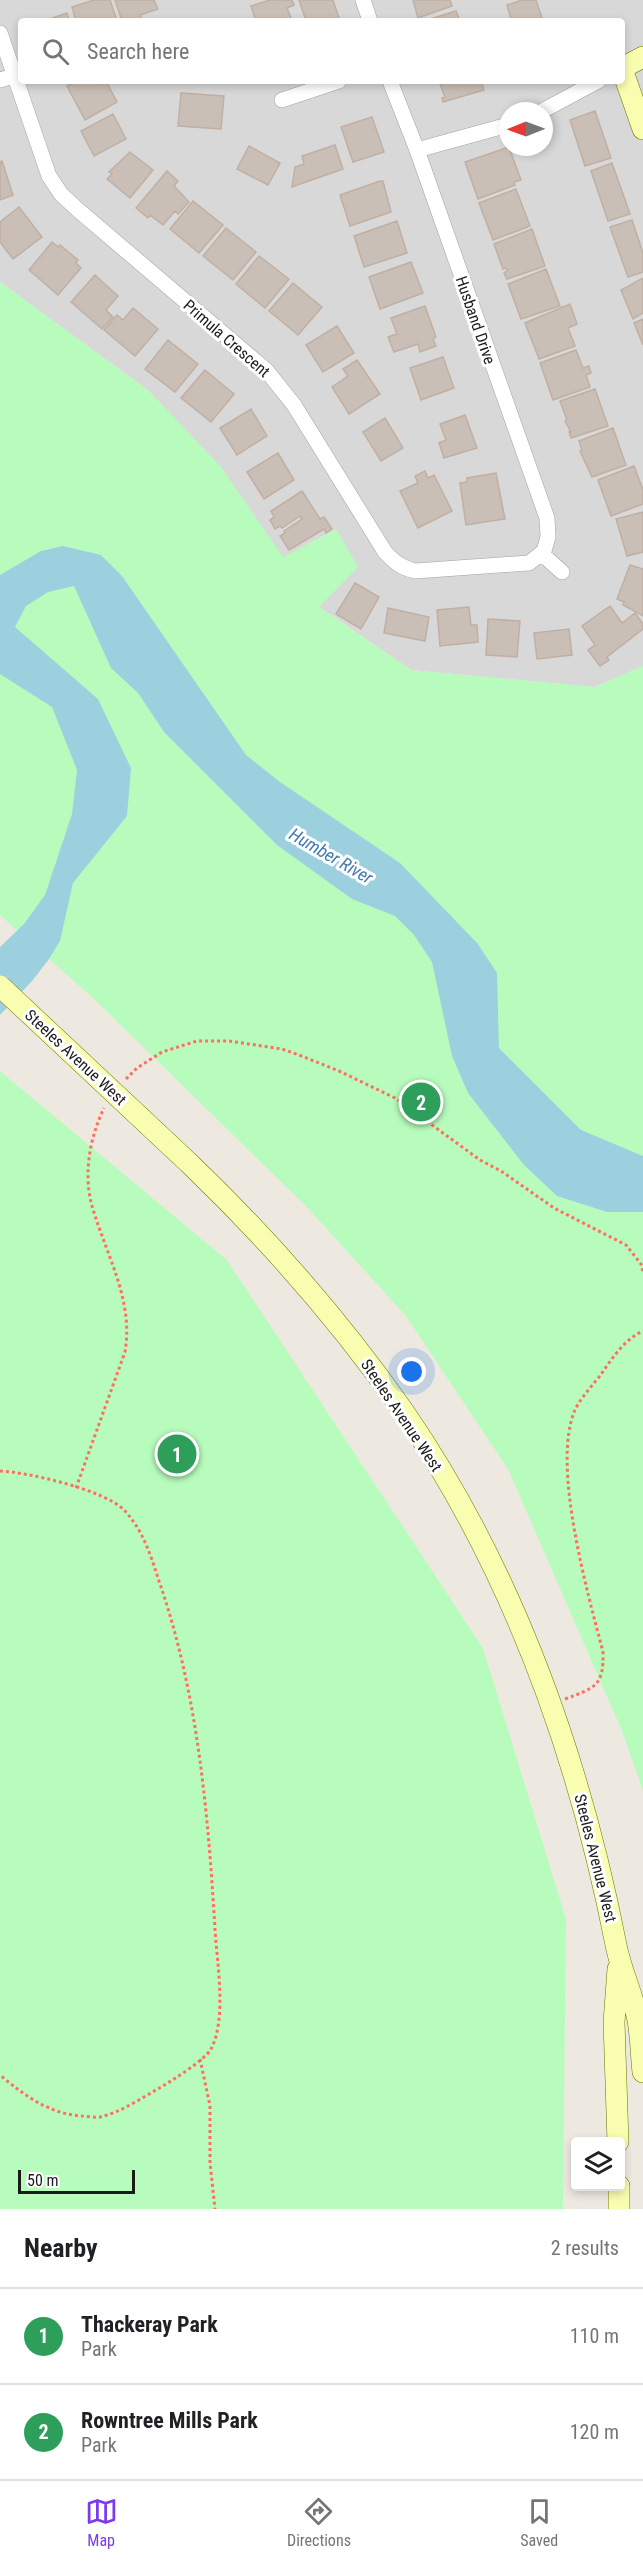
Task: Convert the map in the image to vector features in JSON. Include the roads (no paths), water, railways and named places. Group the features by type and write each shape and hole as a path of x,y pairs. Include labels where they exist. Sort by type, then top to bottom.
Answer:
{"main road":[{"path":"625,67 643,57"},
{"path":"625,78 643,129"},
{"name":"Steeles Avenue West","path":"0,986 248,1219 346,1334 404,1412 430,1452 489,1560 527,1643 551,1704 594,1841 619,1959 638,2020 643,2072"},
{"name":"Steeles Avenue West","path":"618,2137 614,2022 619,1959"},
{"path":"619,2191 620,2209"}],"street":[{"path":"363,0 369,18"},
{"name":"Primula Crescent","path":"0,33 18,81"},
{"path":"0,80 16,75"},
{"name":"Primula Crescent","path":"19,84 41,156 55,186 77,209 266,370 294,405 385,552 392,559 416,571 529,563 540,556"},
{"path":"282,100 330,84"},
{"name":"Husband Drive","path":"391,84 417,150 547,518 548,537 540,556"},
{"path":"553,105 592,84"},
{"path":"417,150 499,127"},
{"path":"540,556 562,572"}],"water":[{"name":"Humber River","path":"63,546 101,555 122,576 246,755 280,782 400,863 478,944 497,973 499,1048 581,1130 643,1156 643,1212 607,1212 557,1196 524,1165 468,1093 452,1056 432,962 414,935 395,916 352,899 277,845 164,732 138,693 111,668 74,586 48,592 26,606 15,627 98,699 131,768 127,816 73,883 60,941 49,959 0,1015 0,947 24,924 45,895 72,814 77,770 52,707 0,674 0,575 41,551"}],"place":[{"name":"Rowntree Mills Park","path":"421,1102"},
{"name":"Thackeray Park","path":"177,1454"}]}
